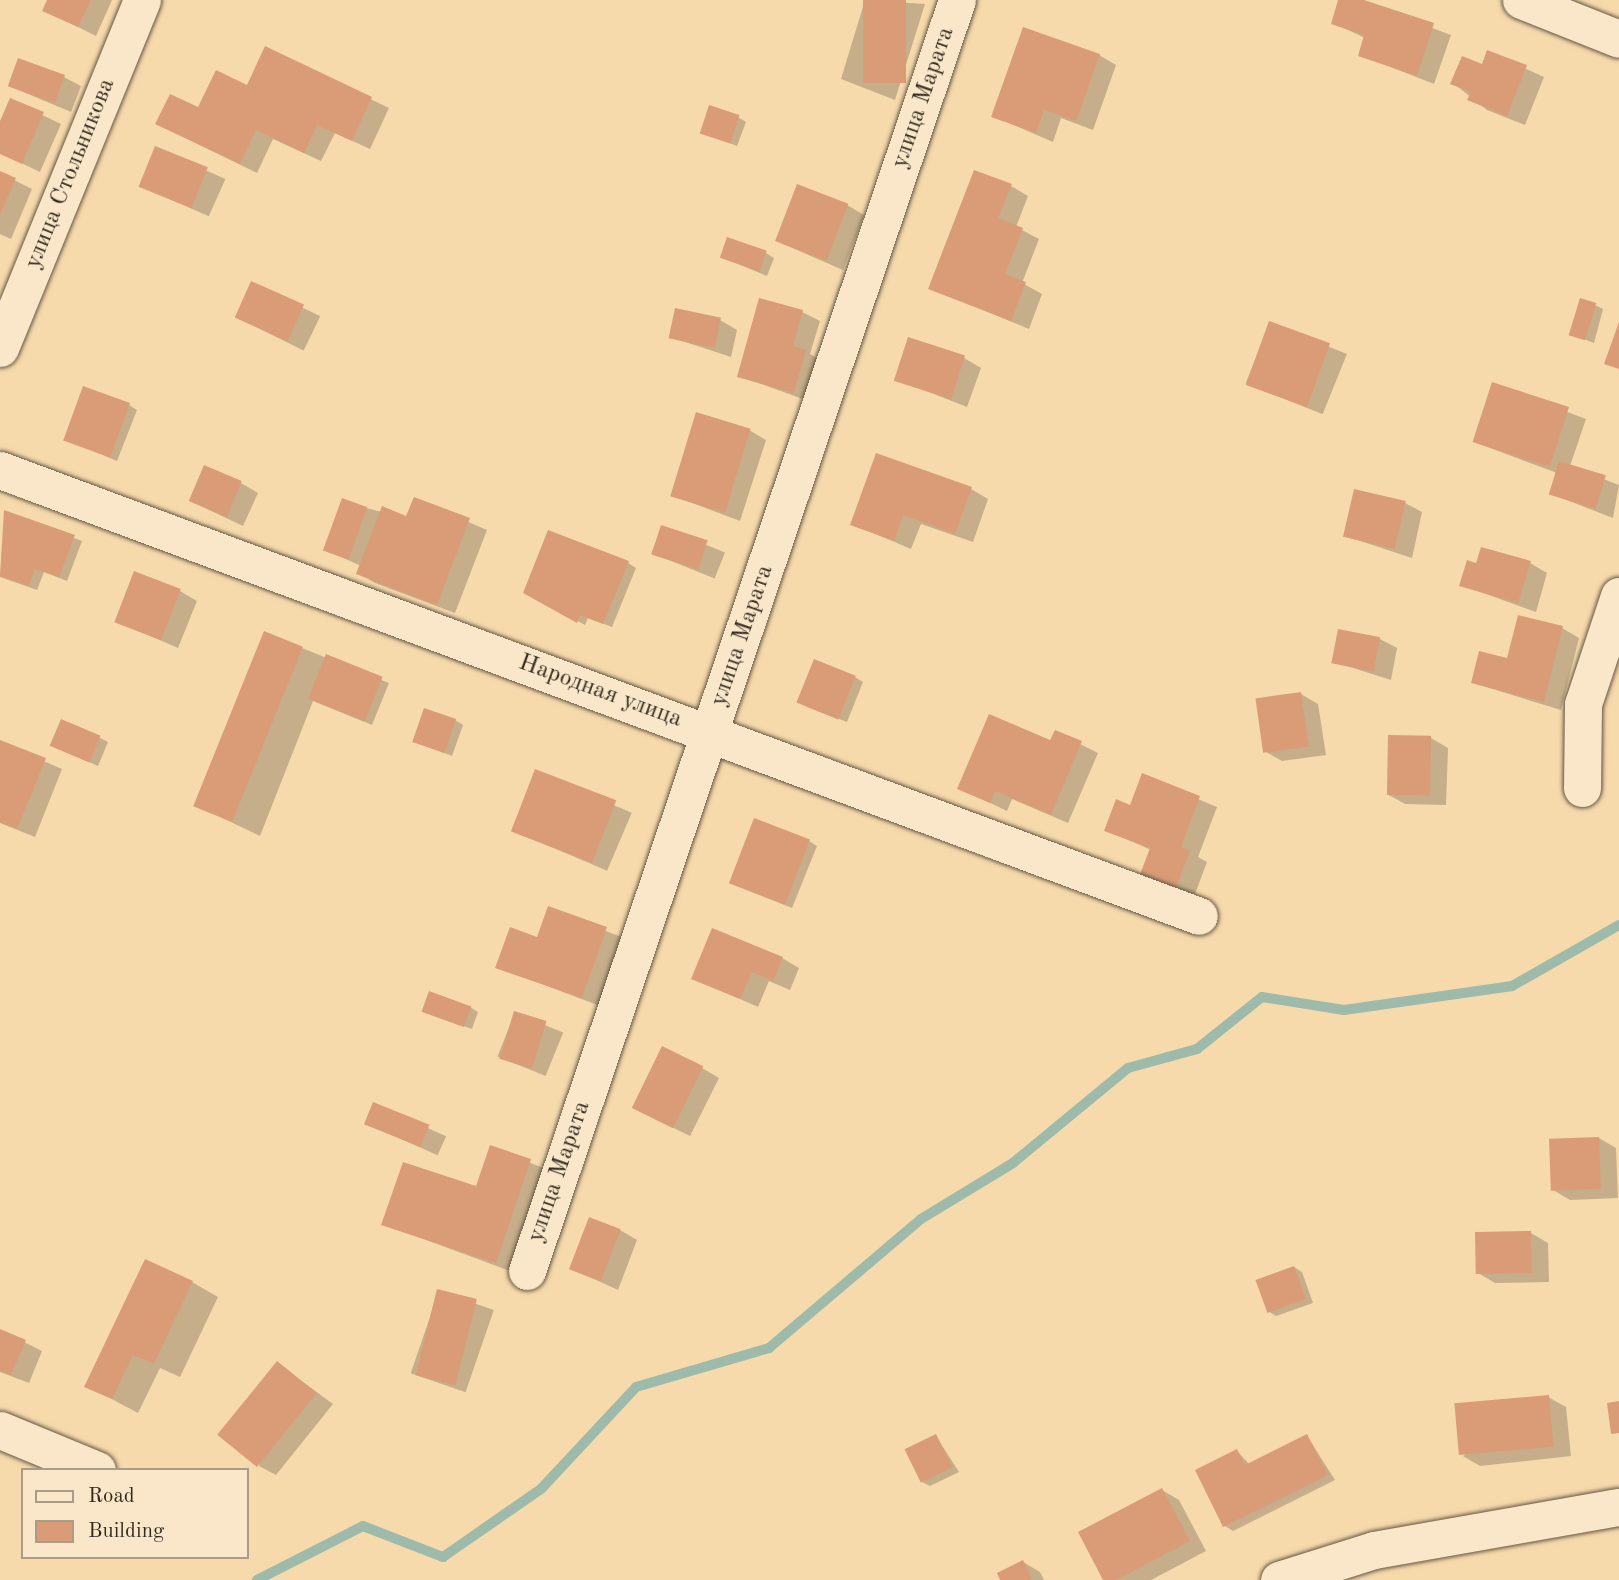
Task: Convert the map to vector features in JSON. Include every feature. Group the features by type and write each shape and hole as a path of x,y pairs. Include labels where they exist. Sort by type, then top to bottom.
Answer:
{"street":[{"name":"улица Стольникова","path":"0,348 142,0"},
{"name":"улица Марата","path":"527,1271 957,0"},
{"path":"1521,0 1619,39"},
{"name":"Народная улица","path":"0,470 1199,916"},
{"path":"1582,788 1583,704 1619,596"},
{"path":"0,1430 92,1468"},
{"path":"1299,1577 1374,1550 1619,1507"}],"building":[{"path":"47,0 91,0 78,27 42,11"},
{"path":"863,0 906,0 906,83 863,83"},
{"path":"1338,0 1364,0 1434,23 1417,76 1358,56 1364,35 1331,24"},
{"path":"1023,27 1100,54 1076,121 1044,110 1036,133 991,117"},
{"path":"265,46 372,97 352,141 317,125 304,153 256,130 240,164 155,124 170,94 198,107 216,70 247,85"},
{"path":"1487,50 1527,65 1507,116 1467,100 1471,92 1450,84 1462,56 1482,64"},
{"path":"18,58 65,75 55,103 8,86"},
{"path":"10,98 44,112 22,164 0,154 0,121"},
{"path":"709,105 739,115 730,143 700,134"},
{"path":"155,146 208,167 191,208 139,187"},
{"path":"974,170 1012,184 998,218 1023,228 1005,274 1026,282 1011,321 928,289"},
{"path":"0,171 16,178 0,215"},
{"path":"797,184 848,204 826,261 775,241"},
{"path":"727,237 767,251 760,271 720,258"},
{"path":"251,281 304,305 288,341 235,318"},
{"path":"759,298 803,310 793,346 806,350 794,393 737,377"},
{"path":"1580,298 1596,303 1585,340 1569,335"},
{"path":"675,308 721,318 715,348 669,338"},
{"path":"1269,321 1330,343 1307,407 1246,385"},
{"path":"1619,322 1619,369 1604,364"},
{"path":"908,337 965,356 951,399 894,381"},
{"path":"1492,382 1569,407 1550,467 1473,442"},
{"path":"83,386 130,403 110,458 63,441"},
{"path":"696,412 751,429 725,513 670,496"},
{"path":"876,453 972,487 955,534 903,515 894,541 850,525"},
{"path":"1559,461 1606,475 1596,509 1549,494"},
{"path":"204,465 242,481 227,517 189,501"},
{"path":"1354,489 1406,501 1395,549 1343,537"},
{"path":"414,497 470,518 437,605 356,574 382,506 406,516"},
{"path":"342,498 367,507 348,560 323,551"},
{"path":"4,510 75,535 59,577 35,569 29,586 0,576"},
{"path":"661,525 708,540 698,570 651,554"},
{"path":"548,530 629,561 603,624 580,615 577,623 523,593"},
{"path":"1481,547 1531,561 1518,603 1459,586 1467,560 1476,563"},
{"path":"134,571 181,589 161,640 114,622"},
{"path":"1518,615 1563,626 1544,702 1471,683 1479,651 1507,658"},
{"path":"1338,629 1380,637 1374,672 1331,663"},
{"path":"264,631 303,647 232,822 193,806"},
{"path":"326,654 383,677 365,721 308,699"},
{"path":"814,659 856,676 838,719 796,703"},
{"path":"1301,692 1309,746 1263,753 1255,698"},
{"path":"424,708 456,719 444,753 412,742"},
{"path":"989,714 1050,740 1055,730 1082,741 1051,815 995,791 990,803 957,789"},
{"path":"61,719 101,736 89,762 50,746"},
{"path":"1388,735 1431,736 1430,796 1387,795"},
{"path":"0,740 46,758 17,829 0,822"},
{"path":"535,769 616,800 592,863 511,832"},
{"path":"1142,773 1200,796 1181,847 1190,851 1174,893 1138,880 1150,848 1104,831 1116,799 1130,805"},
{"path":"754,818 810,840 785,905 729,883"},
{"path":"548,906 607,927 582,998 495,968 510,927 537,937"},
{"path":"712,928 783,957 773,981 752,972 740,999 691,979"},
{"path":"429,991 471,1006 464,1027 421,1012"},
{"path":"514,1011 547,1021 532,1069 499,1059"},
{"path":"662,1046 703,1066 673,1128 632,1108"},
{"path":"373,1102 430,1125 421,1147 364,1124"},
{"path":"1599,1137 1601,1189 1551,1191 1549,1139"},
{"path":"490,1145 531,1159 496,1263 381,1225 403,1162 476,1186"},
{"path":"589,1217 621,1229 601,1281 569,1269"},
{"path":"1531,1231 1532,1273 1476,1274 1475,1232"},
{"path":"145,1259 193,1281 154,1364 133,1355 112,1399 84,1387"},
{"path":"1294,1266 1306,1299 1267,1313 1255,1280"},
{"path":"437,1289 477,1299 455,1385 415,1375"},
{"path":"0,1329 26,1340 11,1375 0,1370"},
{"path":"277,1361 317,1393 257,1467 217,1435"},
{"path":"1549,1395 1554,1447 1459,1455 1454,1403"},
{"path":"1619,1401 1619,1433 1611,1434 1607,1403"},
{"path":"936,1434 952,1467 921,1483 905,1449"},
{"path":"1307,1434 1328,1475 1223,1527 1195,1470 1237,1449 1245,1465"},
{"path":"1162,1488 1190,1541 1116,1580 1103,1580 1078,1532"},
{"path":"1023,1560 1032,1580 1000,1580 997,1573"}],"waterway":[{"path":"257,1580 363,1526 443,1557 541,1489 636,1387 769,1348 921,1219 1013,1163 1128,1068 1197,1049 1262,997 1344,1010 1512,986 1619,925"}]}
